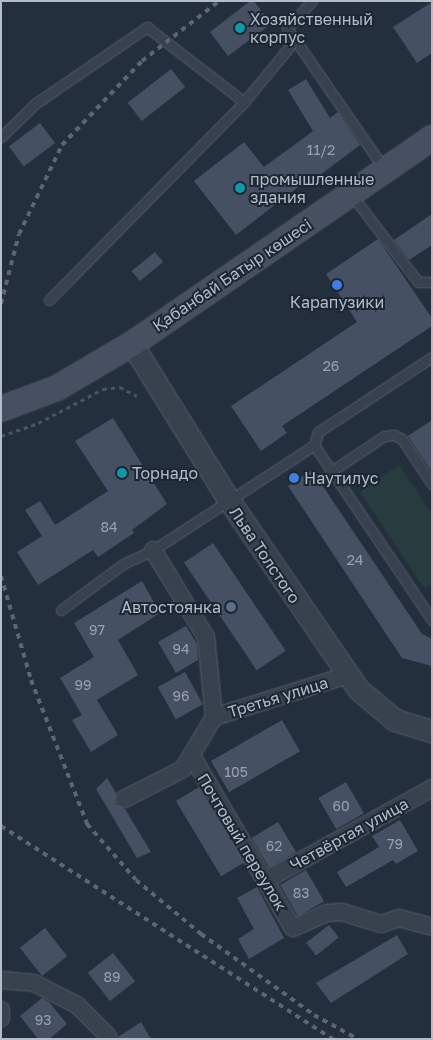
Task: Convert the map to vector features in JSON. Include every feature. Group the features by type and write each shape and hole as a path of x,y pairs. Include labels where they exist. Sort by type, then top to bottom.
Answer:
{"main road":[{"name":"Қабанбай Батыр көшесі","path":"1,409 57,388 132,344 432,138"}],"street":[{"name":"Льва Толстого","path":"132,344 228,499 359,690 395,720 432,731"},
{"path":"153,550 206,637 214,717"},
{"name":"Третья улица","path":"124,799 183,769 214,717 348,675"},
{"name":"Почтовый переулок","path":"192,756 293,928 327,913 342,912 381,924 399,918 432,927"},
{"name":"Четвёртая улица","path":"266,880 432,788"},
{"path":"1,980 34,983 78,1005 108,1036"},
{"path":"1,1010 1,1018"}],"lane":[{"path":"312,1 287,28 386,170"},
{"path":"1,137 36,103 147,27 244,102"},
{"path":"49,300 244,102 295,40"},
{"path":"352,194 375,229 418,282 432,282"},
{"path":"61,610 123,564 153,550 228,499 314,445 318,432 432,358"},
{"path":"330,472 384,436 394,434 402,439 432,484"},
{"path":"314,445 330,472 432,620"}],"path":[{"path":"1,436 38,423 103,389 120,387 137,396"}],"green space":[{"path":"399,465 432,514 432,583 424,588 360,492"}],"building":[{"name":"Хозяйственный корпус","path":"250,1 254,1 271,24 228,56 210,32"},
{"path":"432,2 432,53 417,63 393,27"},
{"path":"171,69 185,87 142,121 128,103"},
{"path":"306,79 330,118 338,112 360,145 304,187 302,184 236,235 194,181 244,142 264,167 313,131 288,90"},
{"path":"40,123 55,143 24,166 9,146"},
{"path":"432,214 432,245 409,260 394,240"},
{"path":"378,239 432,318 432,326 282,426 287,433 261,451 231,406 357,322 326,274"},
{"path":"155,252 163,262 140,281 132,271"},
{"path":"113,418 167,504 132,530 134,533 98,557 93,550 38,585 17,552 42,536 25,510 40,501 55,525 108,491 75,441"},
{"path":"432,420 432,472 408,436"},
{"path":"312,470 422,634 432,639 432,666 402,658 288,486"},
{"name":"Автостоянка","path":"213,543 286,651 257,670 184,563"},
{"path":"142,581 160,613 118,640 138,675 97,700 118,735 91,752 72,720 82,715 60,678 94,657 74,623"},
{"path":"186,626 197,644 198,660 176,673 158,642"},
{"path":"185,672 203,704 176,719 158,687"},
{"path":"282,720 300,751 229,792 211,761"},
{"path":"107,778 116,793 115,804 125,809 151,852 137,858 96,789"},
{"path":"346,782 364,813 336,829 318,798"},
{"path":"199,787 244,862 221,876 176,801"},
{"path":"400,820 418,851 396,864 393,860 346,887 337,872 379,847 372,836"},
{"path":"278,822 296,852 269,868 251,838"},
{"path":"306,870 324,901 298,916 280,885"},
{"path":"257,887 284,938 249,959 238,939 254,929 237,898"},
{"path":"329,925 339,938 316,955 306,943"},
{"path":"45,928 67,956 42,976 20,948"},
{"path":"397,935 408,954 331,1003 316,983"},
{"path":"113,953 135,981 110,1001 88,973"},
{"path":"42,998 49,1002 67,1024 49,1039 38,1039 20,1016"},
{"path":"141,1022 151,1039 118,1039 118,1037"}],"railway":[{"path":"1,304 19,234 62,145 142,61 219,1"},
{"path":"1,576 31,680 87,824 136,880 201,934 314,1015 358,1039"},
{"path":"1,826 333,1039"}],"place":[{"name":"Хозяйственный корпус","path":"240,28"},
{"name":"промышленные здания","path":"240,188"},
{"name":"Карапузики","path":"337,285"},
{"name":"Торнадо","path":"122,473"},
{"name":"Наутилус","path":"294,478"},
{"name":"Автостоянка","path":"231,607"}]}
